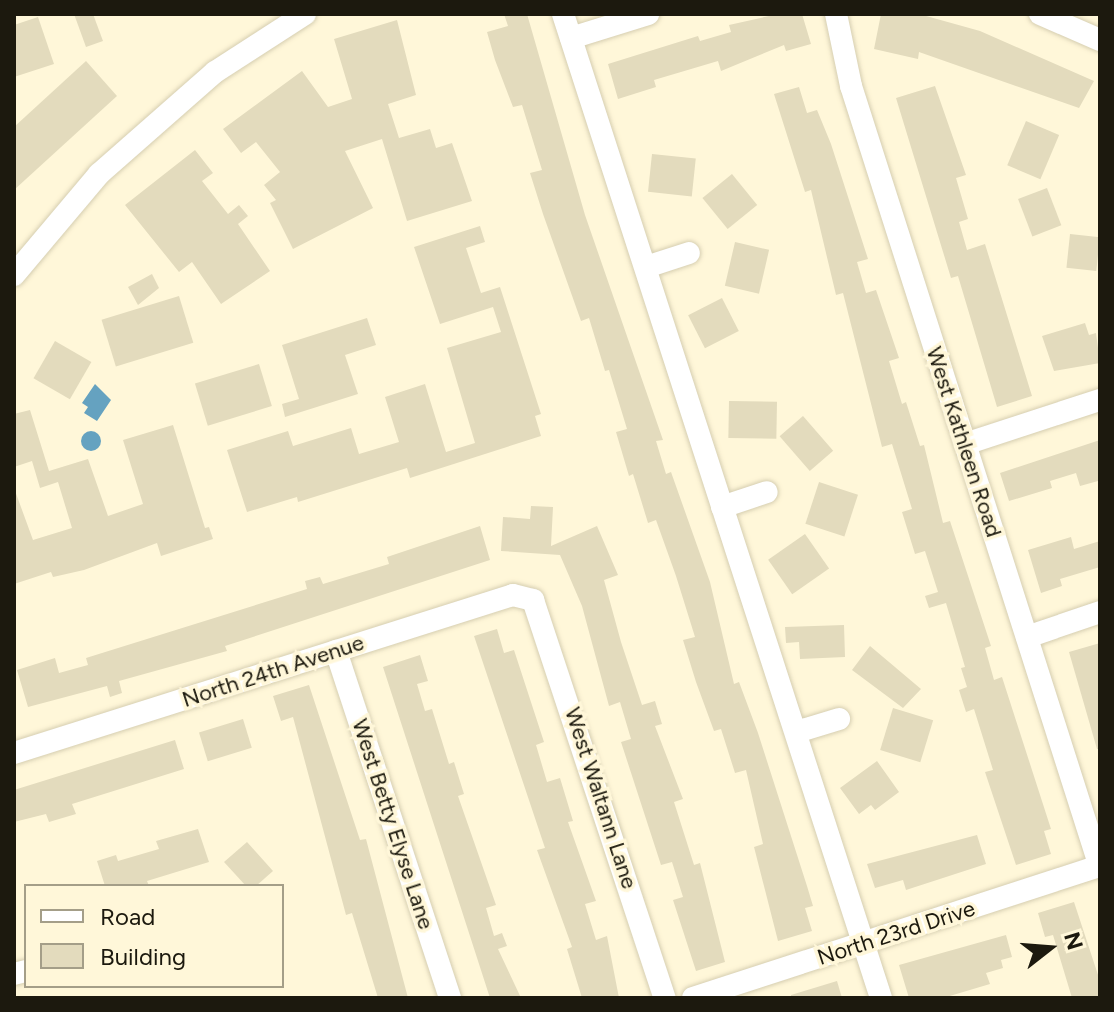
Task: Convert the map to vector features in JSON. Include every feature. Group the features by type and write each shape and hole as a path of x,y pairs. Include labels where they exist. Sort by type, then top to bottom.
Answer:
{"street":[{"path":"14,275 99,174 215,72 305,14"},
{"path":"563,14 881,998"},
{"path":"571,38 648,14"},
{"name":"West Kathleen Road","path":"836,14 851,86 1100,867"},
{"path":"1040,14 1100,40"},
{"path":"646,267 689,253"},
{"path":"965,444 1100,400"},
{"path":"722,507 767,492"},
{"name":"North 24th Avenue","path":"14,753 513,595 533,600"},
{"name":"West Waltann Lane","path":"533,600 665,998"},
{"path":"1027,637 1100,612"},
{"name":"West Betty Elyse Lane","path":"336,651 450,998"},
{"path":"796,732 839,719"},
{"name":"North 23rd Drive","path":"693,998 1100,867"}],"water":[{"path":"95,384 111,400 97,421 84,413 88,407 82,403"},
{"path":"87,431 95,431 101,441 95,451 87,451 81,445 81,437"}],"building":[{"path":"74,14 93,14 103,41 86,47"},
{"path":"504,14 527,14 585,215 663,440 656,441 666,474 671,472 710,582 734,684 739,682 758,733 807,886 813,906 805,908 812,931 778,941 754,847 763,844 746,770 735,773 721,729 714,731 696,682 683,640 695,637 676,576 656,520 648,523 633,474 629,476 616,432 627,429 609,370 605,371 589,318 581,321 543,214 530,173 542,170 522,105 513,107 495,60 487,32 508,26"},
{"path":"778,14 802,14 811,44 786,51 784,45 721,71 718,61 654,80 656,87 618,99 608,64 698,36 700,41 731,32 729,25"},
{"path":"881,14 919,14 980,31 1094,81 1079,108 919,52 918,59 874,49"},
{"path":"38,17 54,64 14,77 14,25"},
{"path":"397,20 416,95 388,104 399,138 430,129 436,148 452,143 472,201 407,221 382,139 345,151 373,208 293,249 270,203 276,200 264,185 280,172 256,142 241,153 223,129 302,71 328,107 352,99 334,39"},
{"path":"86,61 117,96 14,190 14,127"},
{"path":"935,86 966,175 956,178 968,219 959,222 967,250 985,244 1032,396 997,407 958,276 951,278 896,98"},
{"path":"799,87 807,113 817,110 831,144 868,259 857,262 866,293 876,290 899,358 889,361 902,404 906,402 920,446 924,445 943,523 950,521 991,646 985,648 994,680 1002,677 1051,829 1044,831 1051,854 1016,865 985,772 993,770 974,709 966,712 959,690 967,687 961,668 965,667 946,603 929,608 925,596 938,592 925,551 915,554 902,512 912,509 892,444 882,447 843,293 836,295 811,190 805,192 774,94"},
{"path":"1026,121 1059,135 1040,179 1007,165"},
{"path":"195,150 213,173 202,181 228,214 239,205 248,216 238,224 270,271 221,304 192,262 179,272 125,205"},
{"path":"652,154 696,159 692,196 648,192"},
{"path":"732,174 757,205 728,229 702,198"},
{"path":"1047,188 1061,225 1032,236 1018,199"},
{"path":"480,226 485,242 466,248 481,293 500,287 541,414 535,416 541,436 410,478 407,468 298,502 297,497 247,512 227,450 288,431 293,446 351,428 359,454 399,442 385,397 425,384 446,452 475,443 447,348 501,332 493,307 440,324 414,247"},
{"path":"1070,234 1100,237 1096,271 1066,268"},
{"path":"735,242 769,250 759,294 725,286"},
{"path":"152,274 159,288 138,305 128,287"},
{"path":"179,296 193,343 116,367 102,320"},
{"path":"722,298 739,331 705,348 688,315"},
{"path":"367,318 376,345 345,355 358,394 285,417 282,404 299,399 282,345"},
{"path":"1085,323 1089,335 1096,333 1100,363 1054,371 1042,336"},
{"path":"55,341 91,362 70,399 34,378"},
{"path":"259,364 272,406 208,426 195,384"},
{"path":"729,401 777,402 776,439 728,438"},
{"path":"30,410 49,471 88,459 108,516 143,504 123,440 173,425 205,528 209,527 213,539 161,556 157,543 84,570 53,577 51,572 14,584 14,488 33,540 72,528 58,482 40,488 32,461 14,467 14,414"},
{"path":"803,416 833,451 810,471 780,436"},
{"path":"1100,440 1098,481 1080,486 1076,473 1050,481 1052,488 1009,501 1000,473"},
{"path":"819,482 858,495 844,537 805,524"},
{"path":"531,506 553,507 551,546 597,526 618,575 604,580 621,642 642,705 655,701 662,724 655,726 683,799 674,802 694,865 700,863 725,962 696,971 673,900 683,897 672,862 661,865 621,742 631,739 620,702 609,706 582,606 560,555 501,551 503,517 530,519"},
{"path":"480,526 490,560 225,646 227,651 119,681 122,693 110,697 107,686 28,707 17,670 55,658 59,673 88,665 86,658 307,589 305,581 320,577 323,584 389,564 387,557"},
{"path":"805,534 829,568 792,594 768,560"},
{"path":"1071,537 1074,549 1100,541 1100,567 1060,579 1062,586 1041,593 1028,550"},
{"path":"844,625 845,657 800,659 799,642 786,643 785,627"},
{"path":"497,629 504,653 514,650 544,742 536,745 547,782 560,778 573,821 568,822 596,901 585,904 596,940 607,936 619,998 582,998 567,949 572,947 537,850 545,848 474,636"},
{"path":"1100,643 1100,749 1097,749 1069,652"},
{"path":"870,646 921,689 903,708 852,670"},
{"path":"420,655 428,681 417,684 425,711 432,709 449,764 454,762 464,794 458,796 496,905 486,908 494,936 502,933 507,946 498,949 521,998 490,998 383,667"},
{"path":"309,685 360,840 366,839 408,998 378,998 352,913 346,915 293,717 281,721 273,696"},
{"path":"893,708 933,720 920,762 880,750"},
{"path":"243,719 252,748 208,761 199,732"},
{"path":"175,740 184,769 72,804 76,814 49,822 46,814 14,822 14,790"},
{"path":"877,761 899,792 875,810 871,805 859,814 840,788"},
{"path":"198,829 209,862 147,881 148,884 104,884 97,861 116,855 118,861 159,849 156,841"},
{"path":"977,835 986,864 906,890 903,880 875,888 867,864"},
{"path":"247,842 273,871 258,884 244,884 224,862"},
{"path":"1074,902 1100,981 1100,998 1072,998 1053,935 1045,937 1038,913"},
{"path":"1006,935 1012,957 1001,960 1003,968 986,973 990,984 943,998 909,998 899,965"},
{"path":"837,981 842,998 791,998 791,995"}]}
